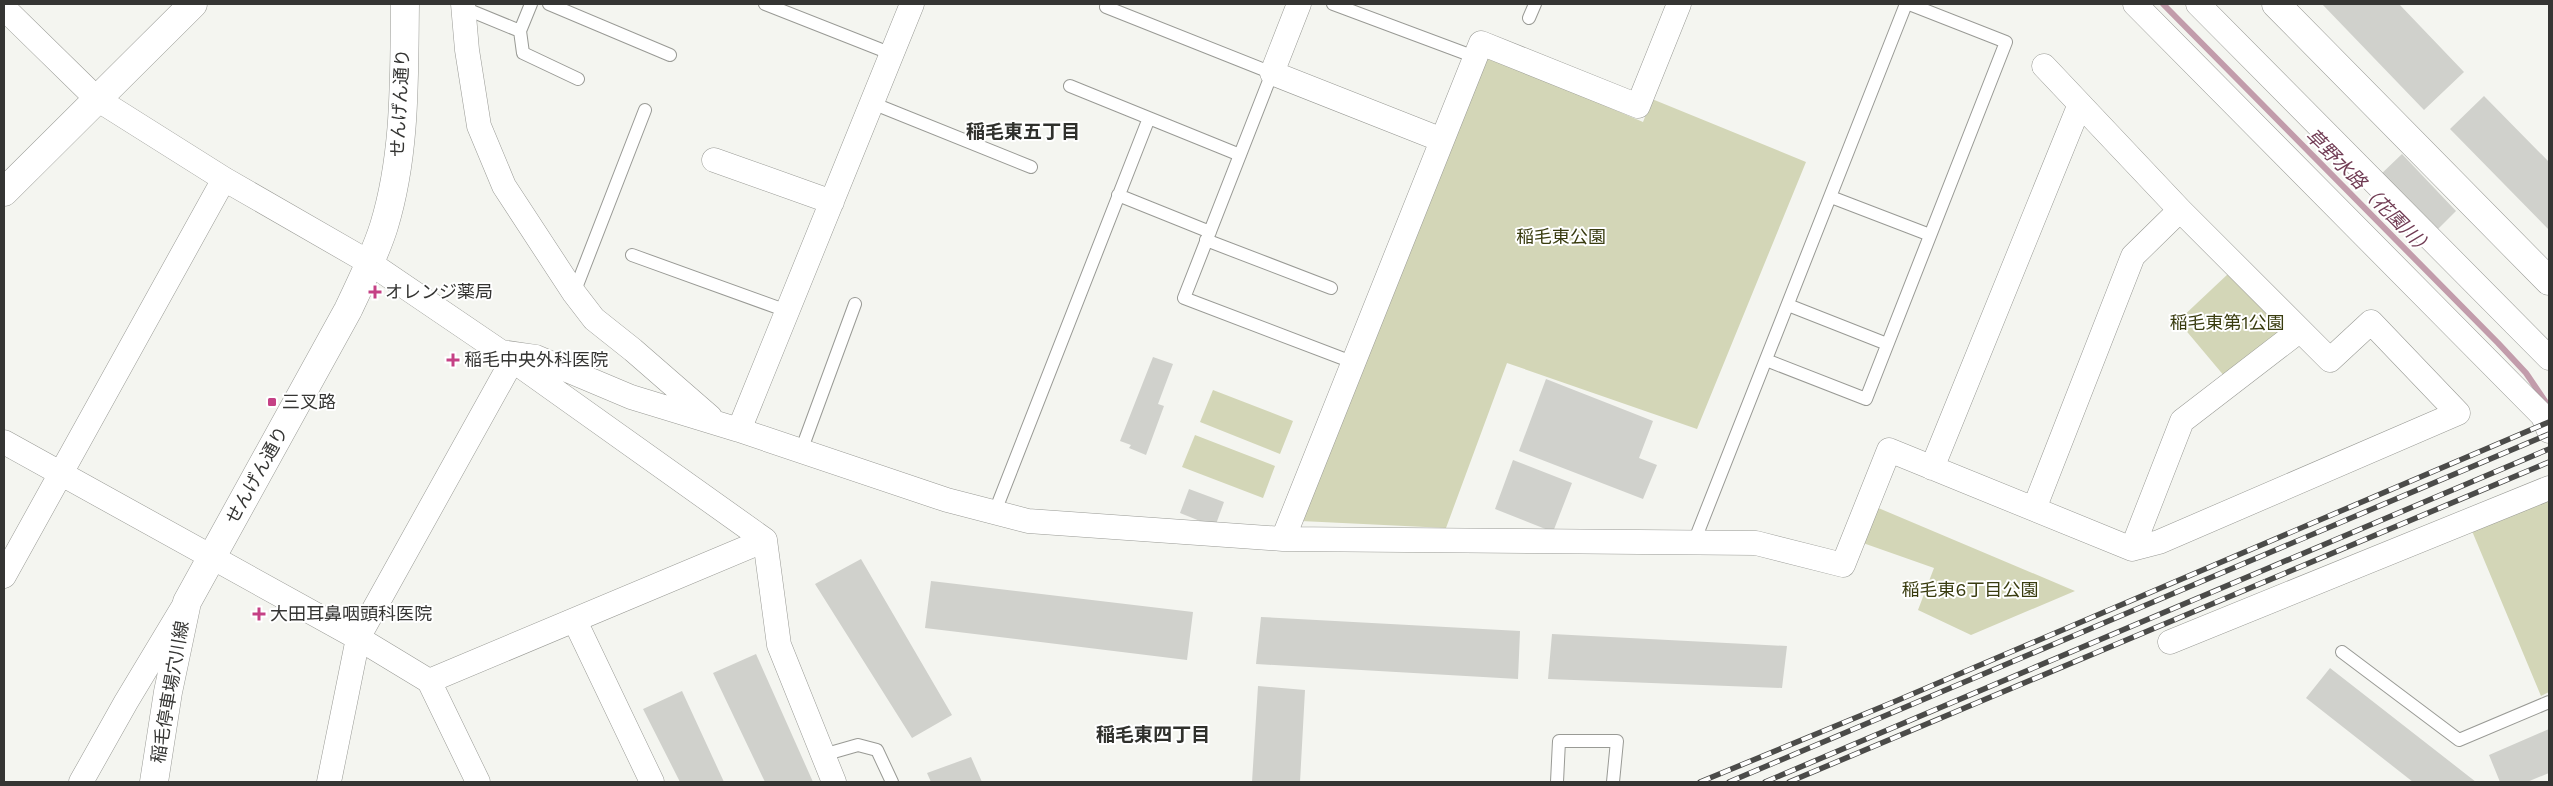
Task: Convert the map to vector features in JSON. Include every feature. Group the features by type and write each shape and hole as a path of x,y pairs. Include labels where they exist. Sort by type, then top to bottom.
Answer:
{"main road":[{"path":"4,192 193,4"},
{"name":"せんげん通り","path":"187,602 348,310 370,263 386,216 400,141 404,102 404,4"},
{"path":"2276,4 2549,281"},
{"name":"稲毛停車場穴川線","path":"154,782 168,692 187,602"}],"street":[{"path":"729,427 788,310 912,4"},
{"path":"1298,4 1272,73 1442,140"},
{"path":"1283,539 1352,362 1481,43 1638,106 1679,4"},
{"path":"2135,4 2543,416 2549,431"},
{"path":"2198,4 2549,358"},
{"path":"463,6 467,50 479,126 504,186 574,293 594,319 729,427"},
{"path":"4,8 97,99 224,179 370,263 765,540 779,645 834,782"},
{"path":"506,357 536,357 631,397 729,427 994,514 1028,521 1283,539 1756,543 1843,565 1889,450 2132,549 2159,542 2458,413 2371,322 2330,360 2180,210 2044,66"},
{"path":"1932,468 2080,104"},
{"path":"714,160 832,202"},
{"path":"4,576 224,179"},
{"path":"2034,509 2132,256 2180,210"},
{"path":"2132,549 2182,421 2299,331"},
{"path":"329,782 358,638 506,357"},
{"path":"4,442 358,638 429,680 478,782"},
{"path":"2170,642 2549,488"},
{"path":"429,680 765,540"},
{"name":"せんげん通り","path":"81,782 126,702 187,602"},
{"path":"575,620 652,782"}],"lane":[{"path":"531,4 520,32 523,53 578,79"},
{"path":"549,4 670,55"},
{"path":"765,4 892,54"},
{"path":"1333,4 1475,57"},
{"path":"1529,18 1535,4"},
{"path":"1694,542 1766,360 1788,305 1831,196 1908,4 2006,42 1866,399 1766,360"},
{"path":"463,6 520,32"},
{"path":"1106,7 1272,73 1184,298 1352,362"},
{"path":"1070,86 1240,155"},
{"path":"872,103 1031,168"},
{"path":"574,293 645,110"},
{"path":"994,514 1149,118"},
{"path":"1118,195 1208,236 1331,288"},
{"path":"1831,196 1930,236"},
{"path":"632,255 788,310"},
{"path":"801,451 856,304"},
{"path":"1788,305 1887,344"},
{"path":"2342,652 2459,740 2549,702"},
{"path":"1557,782 1559,741 1617,741 1613,782"},
{"path":"824,755 858,745 877,750 892,782"}],"green space":[{"name":"稲毛東公園","path":"1485,54 1643,122 1652,99 1806,162 1697,429 1507,363 1446,528 1301,521"},
{"name":"稲毛東第1公園","path":"2229,273 2280,326 2277,336 2225,377 2178,321"},
{"path":"1213,390 1293,421 1280,454 1200,422"},
{"path":"1195,435 1275,466 1263,498 1182,467"},
{"path":"2549,494 2549,692 2541,696 2472,531"},
{"name":"稲毛東6丁目公園","path":"1876,507 2075,591 1971,635 1918,610 1934,568 1863,543"}],"building":[{"path":"2322,4 2399,4 2464,72 2424,110"},
{"path":"2484,96 2549,162 2549,230 2450,129"},
{"path":"2402,154 2456,211 2433,234 2378,177"},
{"path":"1153,357 1173,364 1158,404 1164,406 1146,455 1129,448 1131,445 1120,441"},
{"path":"1546,379 1653,421 1639,458 1657,465 1643,499 1519,451"},
{"path":"1513,460 1572,483 1553,532 1495,509"},
{"path":"1189,489 1224,502 1215,527 1180,513"},
{"path":"861,559 952,715 912,738 815,584"},
{"path":"931,581 1193,612 1187,660 925,628"},
{"path":"1261,617 1520,631 1518,679 1256,664"},
{"path":"1552,634 1787,646 1782,688 1548,679"},
{"path":"756,654 813,782 765,782 713,673"},
{"path":"2330,668 2476,782 2413,782 2306,698"},
{"path":"1258,686 1305,690 1300,782 1252,782"},
{"path":"682,691 724,782 680,782 643,709"},
{"path":"2549,729 2549,773 2527,782 2500,782 2489,755"},
{"path":"971,757 982,782 931,782 927,773"}],"waterway":[{"name":"草野水路（花園川）","path":"2163,4 2498,343 2526,373 2549,407"}],"railway":[{"path":"1700,782 1896,701 2549,422"},
{"path":"1729,782 2549,434"},
{"path":"1765,782 2549,449"},
{"path":"1789,782 2549,462"}],"place":[{"name":"オレンジ薬局","path":"375,292"},
{"name":"稲毛中央外科医院","path":"453,360"},
{"name":"三叉路","path":"272,402"},
{"name":"大田耳鼻咽頭科医院","path":"259,614"}],"district":[{"name":"稲毛東五丁目","path":"1023,131"},
{"name":"稲毛東四丁目","path":"1153,734"}]}
